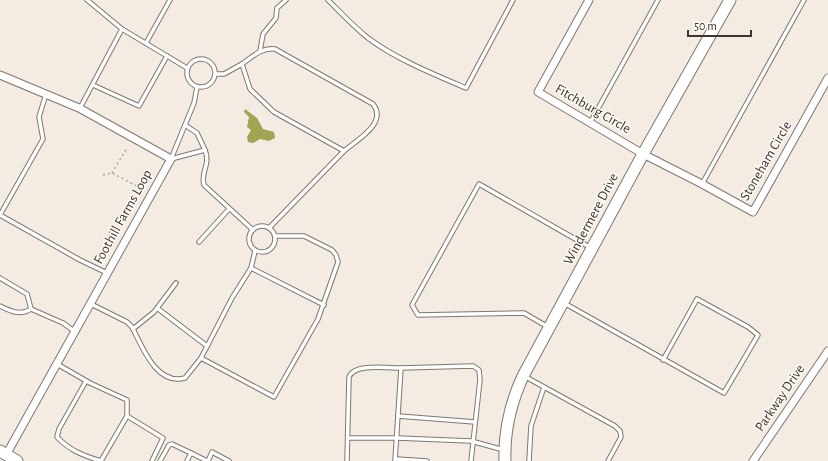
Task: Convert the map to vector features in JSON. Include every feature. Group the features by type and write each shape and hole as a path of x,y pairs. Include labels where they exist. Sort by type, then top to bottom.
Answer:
{"street":[{"name":"Fitchburg Circle","path":"589,0 538,92 643,154"},
{"name":"Windermere Drive","path":"505,455 512,405 523,376 643,154 730,0"},
{"path":"0,75 79,108 171,159"},
{"name":"Stoneham Circle","path":"643,154 753,212 828,78"},
{"name":"Foothill Farms Loop","path":"3,453 56,364 171,159"},
{"name":"Parkway Drive","path":"753,461 826,358 828,351"},
{"path":"3,453 17,461"}],"lane":[{"path":"87,0 122,29 187,68"},
{"path":"146,43 170,0"},
{"path":"260,51 262,34 276,18 277,8 286,0"},
{"path":"328,0 352,25 369,39 437,76 466,88 513,0"},
{"path":"590,123 658,0"},
{"path":"702,184 804,0"},
{"path":"79,108 93,85 122,29"},
{"path":"216,74 224,74 242,64 260,51 271,48 281,52 373,104 376,108 378,116 375,125 344,151 269,228"},
{"path":"93,85 139,106 168,56"},
{"path":"202,58 210,62 215,69 216,74 209,85 197,87 192,85 187,78 187,68 193,61 202,58"},
{"path":"242,64 250,89 274,112 344,151"},
{"path":"171,159 194,103 197,87"},
{"path":"46,94 39,117 42,139 0,215 80,260 107,273"},
{"path":"185,125 198,133 206,150 208,159 202,181 204,186 253,230"},
{"path":"171,159 206,150"},
{"path":"549,328 524,313 418,315 412,305 479,184 592,249"},
{"path":"199,242 229,209"},
{"path":"260,226 269,228 275,236 274,245 268,251 260,253 255,251 249,241 253,230 260,226"},
{"path":"201,358 274,397 318,319 338,262 336,254 332,250 304,236 275,236"},
{"path":"90,303 124,320 133,330 148,360 168,378 176,380 185,378 201,358 251,268 255,251"},
{"path":"251,268 324,305"},
{"path":"0,278 28,294 31,309"},
{"path":"133,330 157,308 176,282"},
{"path":"563,303 663,360 724,393 758,335 697,299 663,360"},
{"path":"0,306 11,312 19,313 31,309 63,323 74,331"},
{"path":"157,308 207,346"},
{"path":"56,364 86,381 127,400 127,416 101,461 83,456 65,445 57,437 58,429 86,381"},
{"path":"346,461 350,372 359,368 473,366 479,370 470,461"},
{"path":"401,368 395,460 427,461"},
{"path":"523,376 615,426 620,431 621,437 608,461"},
{"path":"529,461 531,426 544,387"},
{"path":"127,416 163,438 152,461"},
{"path":"398,416 475,422"},
{"path":"348,438 471,441 505,455"},
{"path":"160,461 169,445 172,444 207,461 212,452 228,461"},
{"path":"188,461 191,453"}],"path":[{"path":"112,173 127,148"},
{"path":"103,175 112,173 141,188"}],"shaded area":[{"path":"245,109 257,118 263,129 274,132 275,138 269,141 260,139 253,143 248,142 247,137 251,130 247,127 249,117 244,112"}]}
